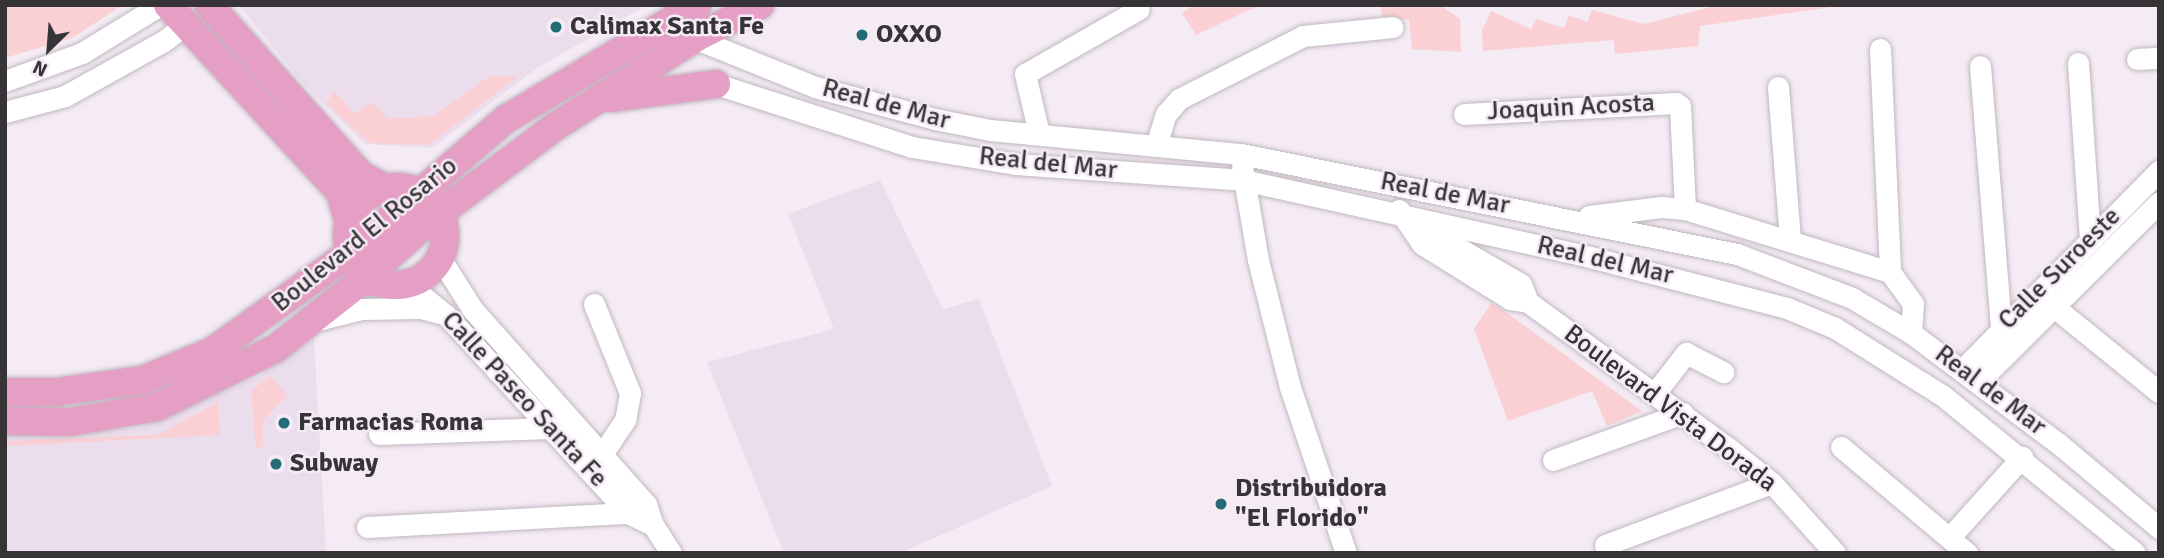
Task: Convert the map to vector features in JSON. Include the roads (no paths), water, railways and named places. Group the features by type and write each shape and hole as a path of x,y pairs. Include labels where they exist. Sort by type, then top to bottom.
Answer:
{"main road":[{"name":"Boulevard El Rosario","path":"5,421 70,422 157,407 216,381 315,321 358,266 368,195 399,189 447,166 551,89 697,5"},
{"name":"Boulevard El Rosario","path":"5,392 105,387 176,369 358,266 441,236 464,196 593,101 695,38 760,5"},
{"path":"193,10 297,105 361,175 399,189 441,236 419,279 358,266 340,192 276,125 193,10"},
{"path":"593,101 716,84"}],"street":[{"path":"5,80 82,53 160,5"},
{"path":"1039,134 1025,74 1139,9"},
{"path":"5,112 65,96 154,47 193,10"},
{"name":"Real de Mar","path":"661,25 815,87 888,108 990,130 1241,155 1573,218 1737,254 1852,298 1911,333 1971,375 2159,528"},
{"path":"1156,146 1166,114 1179,99 1303,36 1393,27"},
{"path":"1880,48 1889,272"},
{"path":"2137,59 2159,58"},
{"path":"2078,63 2090,239"},
{"path":"1980,66 2001,327"},
{"name":"Real del Mar","path":"716,84 912,147 1016,164 1243,180 1602,260 1787,308 1885,357 2022,457 2136,553"},
{"path":"1778,87 1790,238"},
{"name":"Joaquin Acosta","path":"1464,114 1678,104 1685,209"},
{"path":"276,125 297,105"},
{"path":"1241,155 1243,180 1290,387 1346,553"},
{"name":"Calle Suroeste","path":"1971,375 2001,327 2159,171"},
{"name":"Boulevard Vista Dorada","path":"1392,184 1402,217 1422,244 1510,299 1528,302 1683,413 1772,483 1835,553"},
{"path":"1413,189 1424,222"},
{"name":"Calle Suroeste","path":"1971,375 2053,306 2158,203"},
{"path":"1573,218 1661,207 1685,209 1790,238 1889,272 1913,304 1911,333"},
{"name":"Boulevard Vista Dorada","path":"1424,222 1436,235 1521,284 1528,302"},
{"name":"Calle Paseo Santa Fe","path":"441,236 473,310 605,454 637,509"},
{"name":"Calle Paseo Santa Fe","path":"358,266 429,300 446,315 590,470 637,509 653,526 671,553"},
{"path":"590,470 605,454 625,420 630,393 594,304"},
{"path":"2053,306 2159,392"},
{"name":"Boulevard El Rosario","path":"315,321 362,309 421,308 446,315"},
{"path":"1655,393 1686,353 1723,372"},
{"path":"1553,460 1683,413"},
{"path":"379,434 550,428"},
{"path":"1841,447 1967,553"},
{"path":"1950,537 2022,457"},
{"path":"1605,545 1772,483"},
{"path":"367,527 637,509"}],"place":[{"name":"Calimax Santa Fe","path":"556,27"},
{"name":"OXXO","path":"862,35"},
{"name":"Farmacias Roma","path":"284,423"},
{"name":"Subway","path":"276,464"},
{"name":"Distribuidora \"El Florido\"","path":"1221,504"}]}
